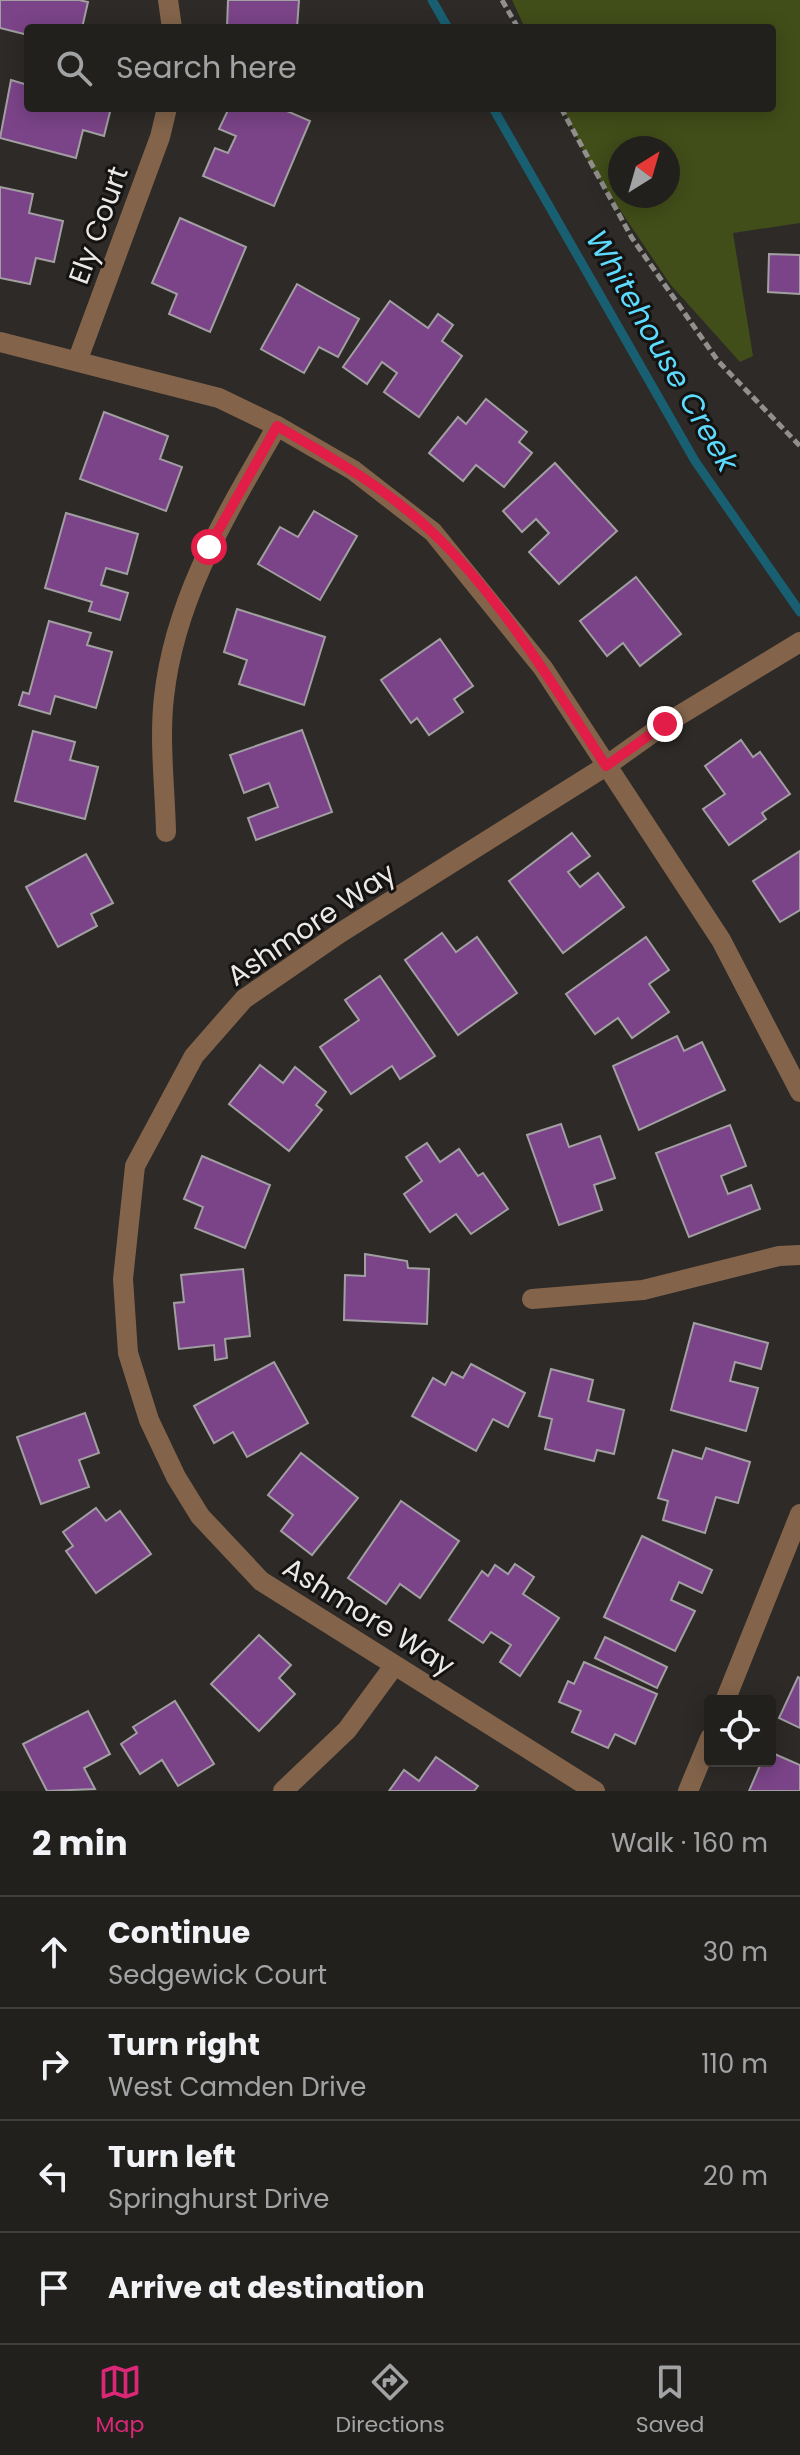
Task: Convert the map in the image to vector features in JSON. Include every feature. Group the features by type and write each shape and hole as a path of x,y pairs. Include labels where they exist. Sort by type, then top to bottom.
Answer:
{"street":[{"path":"168,0 171,24"},
{"name":"Ely Court","path":"78,359 160,137 166,112"},
{"path":"0,342 78,359 219,398 277,426 353,470 433,532 543,668 721,940 800,1092"},
{"path":"166,832 164,699 172,645 209,547 277,426"},
{"name":"Ashmore Way","path":"595,1791 261,1581 200,1516 176,1477 149,1420 128,1353 123,1279 135,1166 194,1056 244,999 340,933 606,766 665,724 800,642"},
{"path":"532,1299 643,1290 779,1256 800,1255"},
{"path":"727,1695 800,1514"},
{"path":"283,1791 347,1730 394,1666"},
{"path":"688,1791 704,1752"}],"path":[{"path":"502,0 516,24"},
{"path":"563,112 632,238 718,361 800,446"}],"green space":[{"path":"512,0 800,0 800,223 733,233 753,356 740,362 670,284 619,208 680,208 680,136 608,136 608,192 591,167 565,112 776,112 776,24 523,24"}],"building":[{"path":"0,0 88,2 83,24 24,24 24,34 0,28"},
{"path":"228,0 299,0 297,24 227,24"},
{"path":"11,80 24,84 24,112 110,112 104,136 83,130 76,158 0,138"},
{"path":"227,112 289,112 310,121 274,206 203,176 215,148 228,153 236,136 219,129"},
{"path":"0,187 33,194 29,213 63,221 54,262 36,258 30,284 0,278"},
{"path":"180,218 246,247 210,332 169,314 177,294 152,283"},
{"path":"769,254 800,255 800,294 768,292"},
{"path":"297,284 359,319 338,357 319,347 304,373 261,349"},
{"path":"390,301 428,328 438,314 453,325 442,341 462,356 419,417 384,392 397,373 382,362 367,384 343,367"},
{"path":"486,399 527,432 519,442 532,453 504,487 476,465 463,481 429,453 458,417 466,424"},
{"path":"104,412 168,436 160,459 182,467 166,511 80,479"},
{"path":"555,463 617,531 559,584 529,552 549,533 536,519 522,532 503,511"},
{"path":"314,511 357,536 320,600 258,564 280,527 298,537"},
{"path":"66,513 138,534 127,574 106,568 101,585 128,593 120,620 89,611 92,602 45,588"},
{"path":"636,577 681,634 640,666 623,643 607,656 580,621"},
{"path":"237,609 325,637 304,705 239,684 247,660 224,652"},
{"path":"49,621 91,633 87,645 112,652 96,708 55,696 50,714 19,705 23,692 29,694"},
{"path":"440,639 473,686 454,699 463,712 429,735 417,718 411,723 381,680"},
{"path":"302,730 332,812 256,840 248,818 278,807 269,783 244,793 230,755"},
{"path":"33,731 75,742 70,760 98,767 85,819 15,801"},
{"path":"741,740 753,757 760,752 790,794 762,813 766,819 729,845 703,809 725,794 705,766"},
{"path":"572,833 590,856 568,872 580,887 598,873 624,907 563,953 509,881"},
{"path":"800,851 800,910 780,922 753,881"},
{"path":"86,854 113,903 91,914 97,926 58,947 26,887"},
{"path":"442,933 456,952 477,937 517,993 458,1035 405,960"},
{"path":"646,937 669,970 649,984 669,1012 632,1038 618,1018 595,1034 566,994"},
{"path":"380,976 435,1056 400,1079 392,1066 351,1094 320,1047 359,1020 345,1000"},
{"path":"677,1036 684,1051 702,1042 725,1090 639,1130 613,1066"},
{"path":"260,1065 283,1083 295,1067 326,1092 316,1105 322,1110 289,1151 229,1104"},
{"path":"561,1124 569,1147 600,1136 615,1178 594,1185 602,1210 559,1225 527,1135"},
{"path":"730,1125 746,1166 721,1176 728,1194 751,1185 760,1209 689,1237 656,1153"},
{"path":"427,1143 440,1162 459,1149 478,1176 483,1173 508,1209 471,1234 456,1214 430,1232 404,1194 422,1181 406,1157"},
{"path":"202,1156 270,1185 245,1248 195,1228 203,1207 184,1199"},
{"path":"365,1254 407,1261 408,1268 429,1269 427,1324 344,1320 345,1275 365,1276"},
{"path":"243,1269 250,1336 225,1339 227,1358 215,1360 214,1345 179,1349 174,1303 184,1302 181,1275"},
{"path":"694,1323 768,1343 761,1369 735,1362 730,1381 758,1388 746,1431 671,1410"},
{"path":"274,1362 308,1423 247,1457 233,1432 214,1443 194,1406"},
{"path":"471,1364 525,1393 508,1427 493,1419 476,1451 412,1416 433,1378 445,1385 452,1372 463,1378"},
{"path":"551,1369 593,1380 588,1401 624,1410 614,1454 597,1450 594,1461 545,1449 552,1419 539,1416"},
{"path":"85,1413 99,1453 79,1460 89,1487 41,1504 17,1437"},
{"path":"706,1448 750,1462 738,1503 716,1497 705,1533 663,1520 668,1501 658,1498 673,1450 702,1459"},
{"path":"301,1453 358,1498 312,1555 281,1531 293,1515 268,1495"},
{"path":"401,1501 459,1541 420,1598 400,1584 386,1604 348,1578"},
{"path":"96,1508 106,1521 120,1511 151,1554 96,1593 66,1551 73,1546 63,1532"},
{"path":"642,1536 712,1570 702,1593 679,1582 671,1600 695,1611 675,1651 604,1617"},
{"path":"515,1564 534,1577 523,1594 559,1618 520,1676 500,1662 511,1645 491,1632 483,1643 449,1620 482,1571 488,1576 495,1565 508,1574"},
{"path":"259,1635 291,1665 279,1678 295,1694 259,1731 211,1684"},
{"path":"605,1637 667,1667 657,1688 595,1658"},
{"path":"584,1662 657,1694 635,1744 615,1734 608,1748 572,1732 581,1711 559,1702 568,1681 574,1684"},
{"path":"800,1678 800,1728 779,1718"},
{"path":"175,1701 214,1764 178,1786 162,1760 140,1774 121,1744 137,1733 133,1727"},
{"path":"88,1711 110,1754 84,1768 95,1789 47,1791 23,1744"},
{"path":"776,1755 800,1765 800,1791 749,1791 759,1767 776,1767"},
{"path":"436,1757 478,1786 474,1791 389,1791 404,1770 419,1781"}],"waterway":[{"name":"Whitehouse Creek","path":"432,0 446,24"},
{"name":"Whitehouse Creek","path":"495,112 695,461 800,612"}],"route":[{"path":"209,547 277,426 353,470 433,532 543,668 606,766 665,724"}]}
